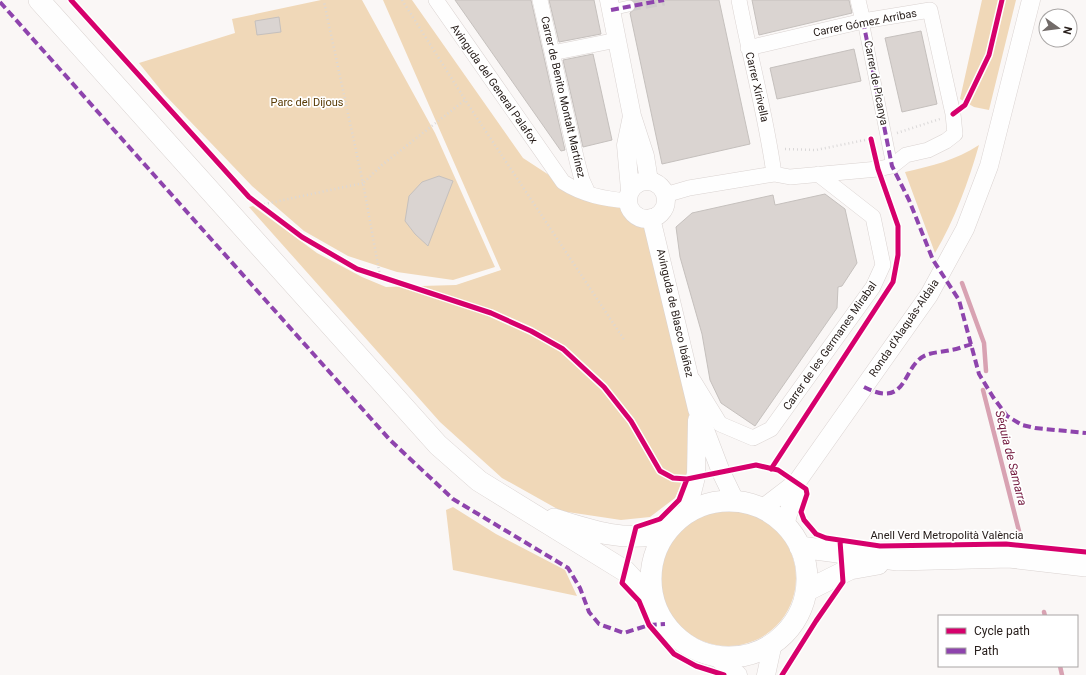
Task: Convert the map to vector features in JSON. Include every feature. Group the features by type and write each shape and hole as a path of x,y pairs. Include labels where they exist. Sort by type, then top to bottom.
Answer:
{"main road":[{"path":"40,0 438,445 479,481 625,571 654,602 665,624 675,635 693,648 714,656 730,657 745,655 773,643 785,633 794,620 806,591 806,568 800,546 785,525 763,508 735,501 710,503 686,513 666,532 655,554 651,578 654,602"},
{"path":"528,510 596,533 633,537 652,536 666,532"},
{"path":"800,546 898,560"},
{"path":"806,591 850,569 898,560 1009,557 1086,566"}],"street":[{"name":"Avinguda del General Palafox","path":"436,0 563,182 575,190 609,199 629,196"},
{"name":"Carrer de Benito Montalt Martínez","path":"540,0 576,158 582,180 588,193"},
{"name":"Carrer Xirivella","path":"739,0 774,174"},
{"name":"Carrer de Picanya","path":"858,0 886,136 885,167"},
{"name":"Ronda d'Alaquàs-Aldaia","path":"797,482 929,295 965,229 989,166 1031,0"},
{"path":"629,6 610,5 632,116 645,156 649,181"},
{"name":"Carrer Gómez Arribas","path":"748,48 863,21 930,10 953,114 955,134 946,141 928,150 906,155 885,167"},
{"path":"552,54 617,40"},
{"path":"629,196 637,184 649,181 659,185 665,195 665,204 662,211 651,218 637,216 629,207 626,145 632,116"},
{"path":"552,167 563,167 570,164 576,158"},
{"path":"665,195 689,188 774,174 790,177 885,167"},
{"name":"Carrer de les Germanes Mirabal","path":"690,376 720,424 753,438 771,429 872,287 883,265 873,217 818,174"},
{"name":"Avinguda de Blasco Ibáñez","path":"651,218 697,409 721,472 735,501"},
{"name":"Avinguda de Blasco Ibáñez","path":"686,513 696,477 697,409"},
{"path":"763,508 797,482"},
{"path":"785,525 797,482"},
{"path":"766,675 773,643"},
{"path":"714,656 738,675"}],"path":[{"path":"402,0 465,100 625,341"},
{"path":"324,2 363,183 380,276"},
{"path":"260,205 363,183 382,165 465,100"},
{"path":"770,149 816,150 886,136 953,114"},
{"path":"871,139 885,167"},
{"path":"255,201 266,210"},
{"path":"372,274 387,279"}],"green space":[{"name":"Parc del Dijous","path":"321,0 362,0 435,133 495,267 453,280 397,272 348,256 304,231 252,186 164,94 139,63 235,33 232,19"},
{"path":"383,0 412,0 523,158 578,194 621,205 634,222 646,226 690,410 689,468 675,498 650,517 621,520 561,511 502,478 440,422 249,207 253,206 317,253 362,277 386,287 456,285 501,270"},
{"path":"982,0 1016,0 989,110 974,107 960,99"},
{"path":"979,145 949,227 935,253 905,172 944,162 962,155"},
{"path":"453,507 496,534 565,570 577,596 453,570 446,510"},
{"path":"728,510 741,511 754,515 776,530 791,552 795,565 795,591 791,604 776,626 754,641 741,645 728,646 715,645 702,641 680,626 665,604 661,591 660,578 661,565 665,552 680,530 702,515 715,511"}],"building":[{"path":"455,0 531,0 565,150 561,151"},
{"path":"549,0 594,0 601,34 559,42"},
{"path":"632,0 719,0 750,144 662,164 630,13 636,8 636,4"},
{"path":"752,0 849,0 852,13 759,35"},
{"path":"279,17 281,32 257,35 255,21"},
{"path":"921,31 937,104 902,112 885,38"},
{"path":"854,49 861,81 777,99 770,68"},
{"path":"593,54 612,140 583,147 563,60"},
{"path":"439,176 453,181 428,246 415,234 405,221 409,196 422,182"},
{"path":"825,194 845,209 857,263 842,286 838,287 837,308 755,426 721,403 710,380 702,334 680,257 676,227 692,213 773,195 775,205"}],"waterway":[{"name":"Séquia de Samarra","path":"962,283 984,343 986,371"},
{"name":"Séquia de Samarra","path":"983,390 1019,531"},
{"name":"Séquia de Samarra","path":"1060,667 1062,675"}],"tunnel":[{"path":"629,6 664,0"}],"marked path":[{"path":"611,10 664,0"},
{"path":"0,2 390,440 453,499 568,568 580,588 589,612 599,624 624,633 649,625 665,624"},
{"path":"863,21 892,166 909,200 933,260 959,300 979,374 1007,416 1022,425 1035,428 1086,433"},
{"path":"864,387 879,393 889,393 897,390 918,360 926,355 972,344"}],"cycle path":[{"name":"Anell Verd Metropolità València","path":"71,0 249,197 302,237 357,269 491,313 531,331 563,349 604,387 631,421 660,471 673,478 687,479 756,465 778,470 806,489 807,494 801,512 804,520 816,534 826,538 880,546 1006,544 1086,552"},
{"path":"953,114 965,105 989,55 1002,0"},
{"path":"771,469 893,282 898,255 898,226 878,169 871,139"},
{"path":"687,479 679,500 660,519 636,527 622,583 639,601 649,625 674,654 696,666 724,675"},
{"path":"782,675 843,582 840,541"}]}
